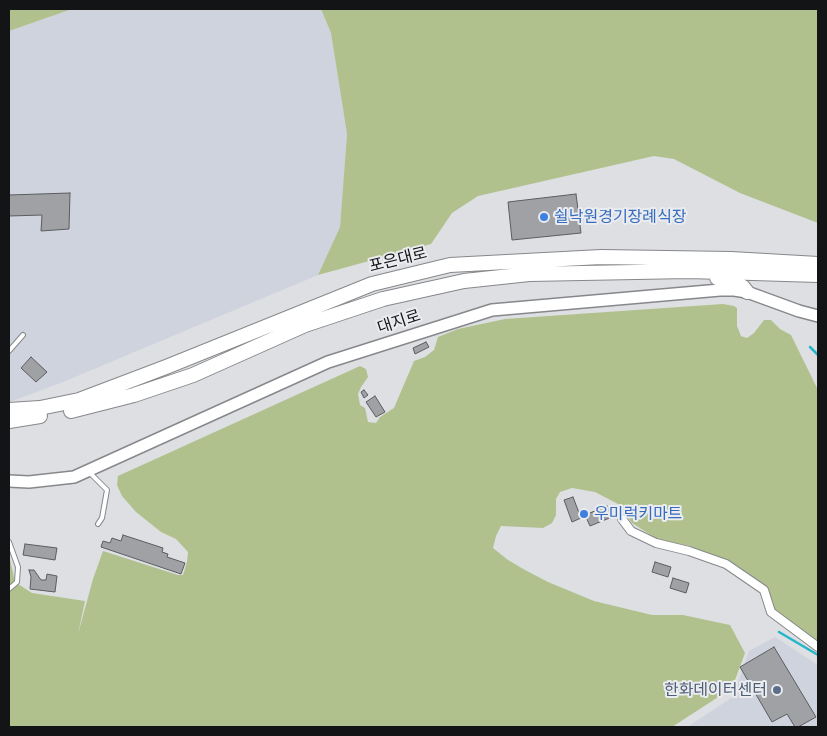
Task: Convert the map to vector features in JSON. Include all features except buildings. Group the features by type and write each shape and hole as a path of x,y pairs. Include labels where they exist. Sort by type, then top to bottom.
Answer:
{"highway":[{"name":"포은대로","path":"9,410 40,408 79,400 372,284 450,265 601,257 818,264"},
{"path":"785,263 818,259"},
{"path":"689,271 733,282 743,287 747,292"},
{"name":"포은대로","path":"9,421 75,410 134,395 193,375 305,325 383,299 464,281 529,274 689,271 818,275"}],"main road":[{"name":"대지로","path":"9,481 29,482 61,479 89,471 328,362 492,310 720,290 747,292 799,312 818,316"}],"street":[{"path":"622,519 631,530 656,544 689,550 726,564 764,590 771,612 818,647"}],"lane":[{"path":"9,351 23,335"},
{"path":"89,471 107,490 102,518 98,524"},
{"path":"9,542 18,566 17,582 9,589"}],"shaded area":[{"path":"72,9 321,9 331,33 347,134 340,227 318,275 63,382 10,402 9,31"},
{"path":"775,637 818,665 818,727 687,727 733,697 749,651"}],"green space":[{"path":"9,9 72,9 9,31"},
{"path":"321,9 818,9 818,223 740,193 674,159 654,156 478,196 452,213 431,244 318,275 340,227 347,134 331,33"},
{"path":"723,304 737,308 737,326 741,336 747,338 754,333 764,320 771,320 780,329 791,335 818,390 818,642 774,609 766,586 731,562 689,546 657,539 632,523 618,504 595,492 572,488 560,492 556,499 556,515 552,523 543,528 501,526 493,548 525,570 548,582 594,601 652,615 683,615 730,625 745,653 732,688 672,727 9,727 9,555 15,582 32,593 85,601 78,634 103,551 183,575 188,552 176,539 161,532 136,512 122,496 117,485 118,476 360,366 366,369 368,377 358,394 360,405 365,408 368,422 376,423 380,417 394,408 414,361 425,357 434,350 438,337 458,329 505,319"}],"waterway":[{"path":"810,347 818,355"},
{"path":"779,632 818,655"}],"place":[{"name":"쉴낙원경기장례식장","path":"544,217"},
{"name":"우미럭키마트","path":"584,514"},
{"name":"한화데이터센터","path":"777,690"}]}
